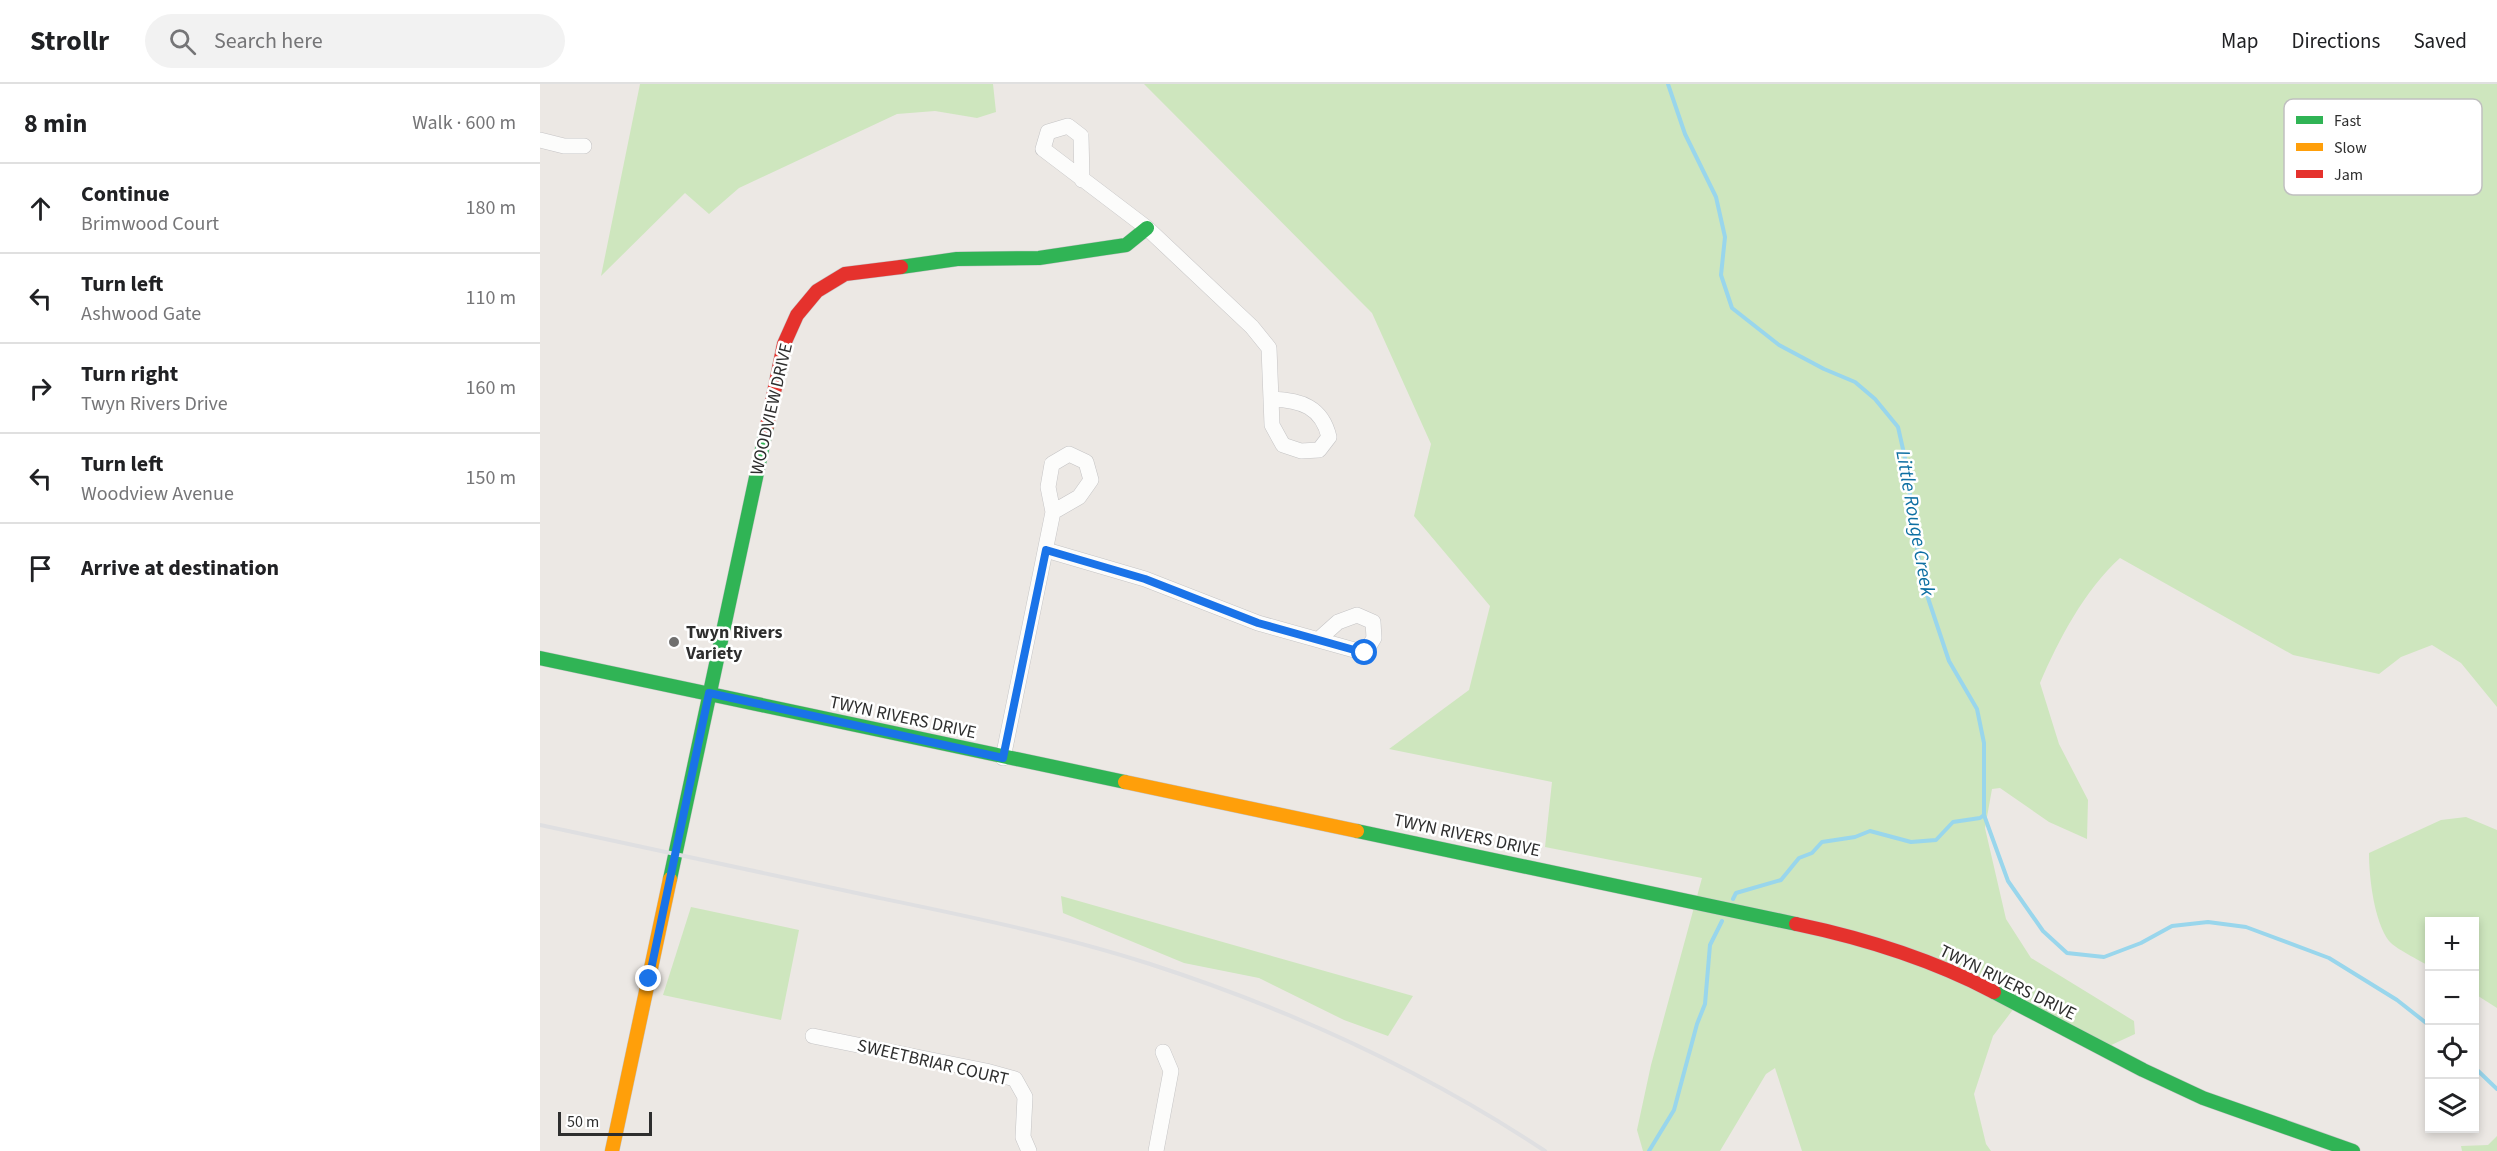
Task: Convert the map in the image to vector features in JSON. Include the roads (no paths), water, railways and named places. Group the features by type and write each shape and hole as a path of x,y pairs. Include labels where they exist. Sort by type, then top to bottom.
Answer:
{"street":[{"path":"540,140 564,146 584,146"},
{"path":"1082,180 1147,228 1252,327 1269,348 1272,399"},
{"name":"WOODVIEW DRIVE","path":"612,1151 784,344 797,315 817,291 845,274 957,259 1038,258 1126,245 1147,228"},
{"path":"1003,758 1053,512"},
{"path":"1046,550 1145,579 1258,623 1319,639"},
{"name":"TWYN RIVERS DRIVE","path":"540,658 1003,758 1534,867 1833,932 1942,968 1972,981 2143,1070 2203,1098 2353,1151"},
{"name":"SWEETBRIAR COURT","path":"813,1036 1015,1079 1025,1097 1023,1137 1029,1151"},
{"path":"1156,1151 1171,1071 1163,1052"}],"waterway":[{"name":"Little Rouge Creek","path":"1668,84 1685,134 1716,197 1725,237 1721,275 1732,308 1779,345 1824,369 1855,382 1875,399 1898,427 1905,458 1921,577 1949,661 1977,709 1984,743 1984,815 2008,881 2043,931 2067,953 2104,957 2141,943 2172,926 2208,922 2246,927 2329,958 2397,1000 2429,1025"},
{"path":"1733,899 1736,893 1781,880 1799,858 1812,853 1822,842 1855,837 1870,831 1911,842 1936,840 1953,822 1980,818 1984,815"},
{"path":"1649,1151 1674,1110 1697,1024 1705,1004 1710,945 1722,921"},
{"name":"Little Rouge Creek","path":"2479,1072 2497,1089"}],"railway":[{"path":"540,825 944,911 1082,944 1150,964 1253,1001 1354,1044 1451,1094 1545,1151"}],"place":[{"name":"Twyn Rivers Variety","path":"674,642"}]}
